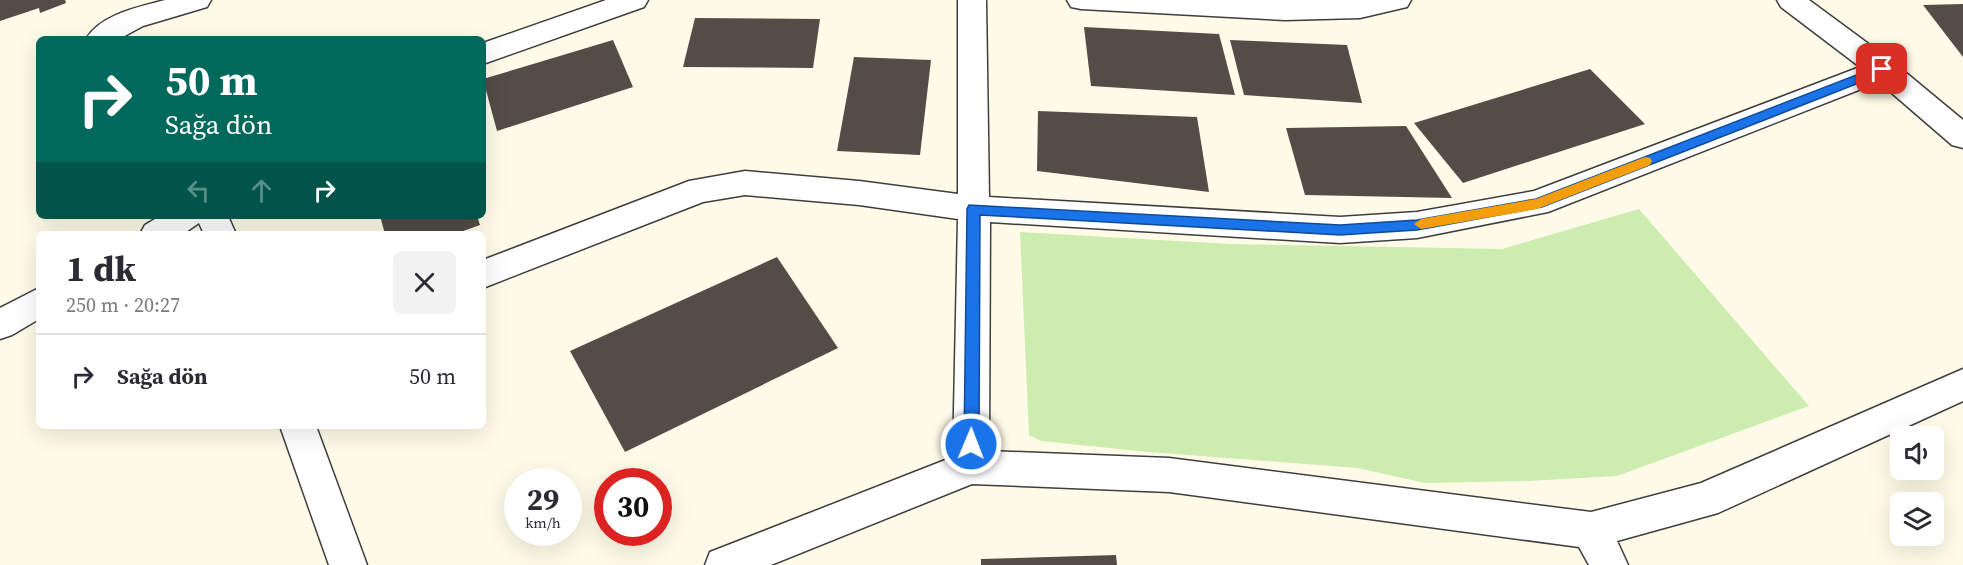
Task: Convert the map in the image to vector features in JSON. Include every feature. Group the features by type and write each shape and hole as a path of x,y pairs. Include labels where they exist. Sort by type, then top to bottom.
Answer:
{"street":[{"path":"103,36 133,21 196,0"},
{"path":"486,53 634,0"},
{"path":"971,467 974,209 972,0"},
{"path":"1081,0 1285,11 1360,9 1397,0"},
{"path":"1791,0 1882,69 1963,137"},
{"path":"486,273 700,190 745,183 859,193 974,209 1340,230 1417,225 1537,203 1882,69"},
{"path":"161,231 182,219"},
{"path":"0,325 36,305"},
{"path":"724,565 971,467 1169,475 1591,530 1705,501 1963,384"},
{"path":"299,429 348,565"},
{"path":"1591,530 1609,565"}],"green space":[{"path":"1639,209 1809,406 1617,476 1529,481 1425,483 1358,468 1148,452 1041,441 1029,435 1020,232 1230,244 1502,249"}],"building":[{"path":"0,0 65,0 66,3 40,13 39,8 0,21"},
{"path":"1963,4 1963,57 1923,5"},
{"path":"695,18 820,19 813,68 683,67"},
{"path":"1084,27 1219,34 1235,95 1091,86"},
{"path":"613,40 633,87 497,131 486,90 486,78"},
{"path":"1230,40 1347,45 1362,103 1244,95"},
{"path":"854,57 931,60 920,155 837,151"},
{"path":"1590,69 1645,124 1463,183 1414,123"},
{"path":"1038,111 1197,117 1209,192 1037,171"},
{"path":"1406,126 1452,198 1305,195 1286,128"},
{"path":"381,219 478,219 480,225 463,231 384,231"},
{"path":"777,257 838,348 625,452 570,351"},
{"path":"1116,555 1117,565 981,565 981,559"}],"slow traffic":[{"path":"1421,224 1537,203 1645,161"}],"route":[{"path":"971,444 974,209 1340,230 1417,225 1537,203 1882,69"}]}
